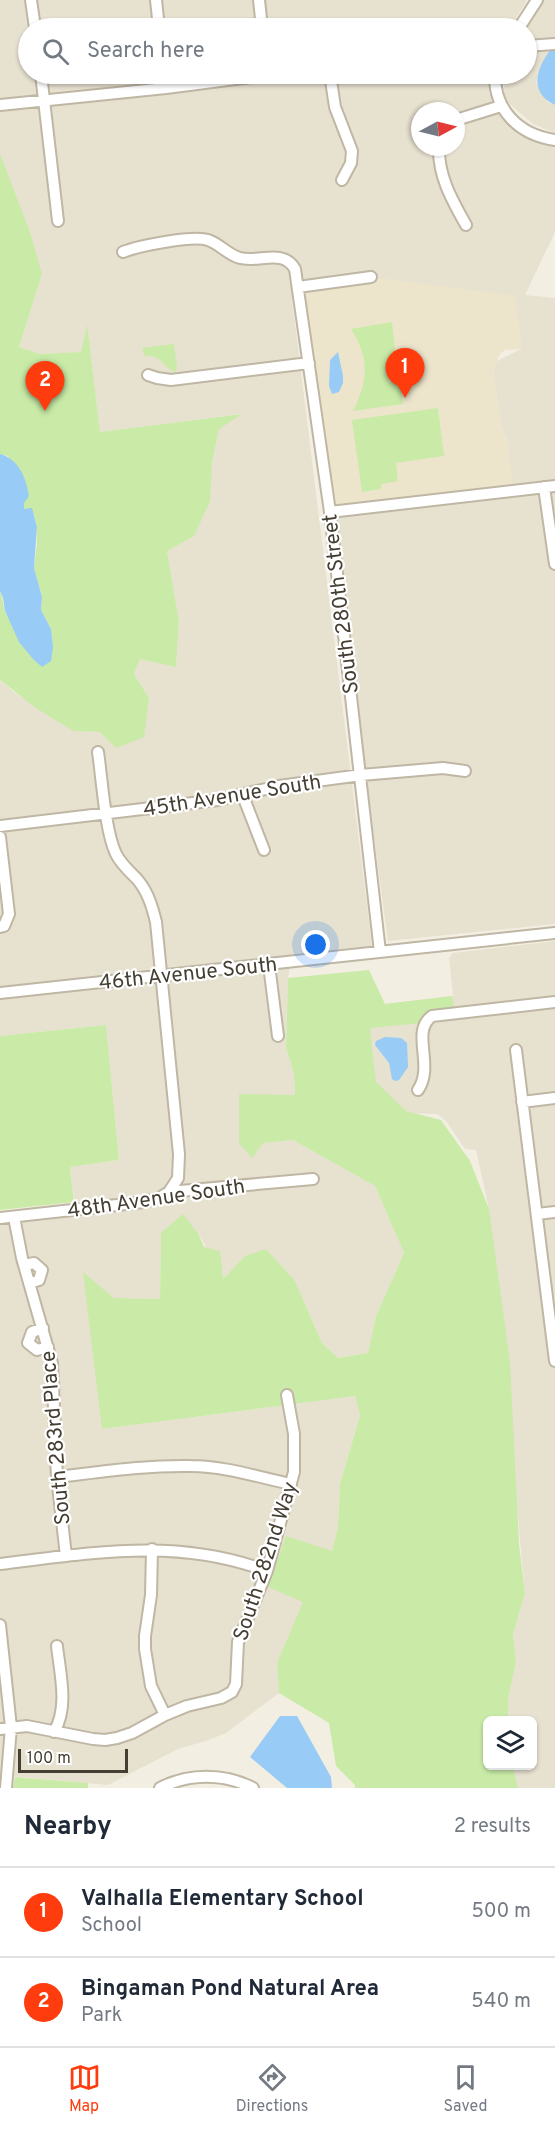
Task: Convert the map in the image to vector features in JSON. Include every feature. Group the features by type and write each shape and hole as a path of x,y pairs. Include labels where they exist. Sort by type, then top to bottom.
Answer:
{"street":[{"path":"31,0 34,18"},
{"path":"156,0 158,18"},
{"path":"259,0 261,18"},
{"path":"525,18 537,0"},
{"path":"537,45 555,44"},
{"path":"42,84 58,221"},
{"path":"165,84 166,88"},
{"path":"0,105 196,84"},
{"path":"332,84 335,107 352,151 351,163 342,180"},
{"path":"496,84 501,106 520,127 538,136 555,140"},
{"path":"465,117 501,106"},
{"path":"440,156 443,177 452,201 466,225"},
{"name":"South 280th Street","path":"123,252 137,246 206,239 239,258 250,260 276,257 286,259 295,269 330,512 380,952"},
{"path":"298,287 371,278"},
{"path":"148,375 171,380 309,363"},
{"path":"330,512 550,486 555,564"},
{"path":"98,752 115,852 144,889 150,900 156,922 179,1154 179,1176 169,1192"},
{"name":"45th Avenue South","path":"0,826 243,796 279,786 361,775 443,768 465,771"},
{"path":"243,796 264,850"},
{"path":"0,837 9,914 4,926 0,927"},
{"name":"46th Avenue South","path":"0,993 555,933"},
{"path":"269,965 278,1036"},
{"path":"418,1090 423,1083 425,1073 422,1029 426,1021 437,1015 555,1002"},
{"path":"516,1050 553,1323 555,1361"},
{"path":"522,1102 555,1098"},
{"name":"48th Avenue South","path":"0,1218 144,1202 169,1192 313,1179"},
{"path":"537,1214 555,1212"},
{"name":"South 283rd Place","path":"14,1216 24,1265 48,1347 54,1388 53,1425 66,1556"},
{"path":"24,1265 34,1263 42,1270 39,1280 29,1283"},
{"path":"43,1328 32,1332 28,1342 37,1350 48,1347"},
{"name":"South 282nd Way","path":"165,1715 187,1706 221,1698 232,1692 236,1684 238,1642 267,1571 291,1484 295,1458 294,1434 287,1395"},
{"path":"57,1477 164,1466 192,1466 232,1471 291,1484"},
{"path":"5,1728 32,1727 105,1740 141,1729 165,1715 151,1686 145,1649 151,1595 152,1550"},
{"path":"0,1564 66,1556 152,1550 207,1554 267,1571"},
{"path":"0,1625 6,1788"},
{"path":"54,1732 61,1717 62,1702 57,1646"},
{"path":"160,1788 181,1780 207,1777 238,1781 253,1788"}],"shaded area":[{"path":"0,0 527,0 516,18 18,18 18,84 489,84 489,93 511,128 555,147 555,232 525,295 555,298 555,924 388,941 330,512 508,442 501,426 493,371 497,361 521,349 371,277 292,299 372,946 292,954 288,978 286,1047 294,1074 295,1095 262,1143 293,1140 375,1186 404,1253 376,1316 368,1353 338,1358 322,1343 295,1281 245,1256 223,1279 199,1234 161,1233 160,1299 114,1298 84,1273 103,1429 355,1396 360,1414 340,1484 338,1527 332,1551 277,1663 279,1693 226,1733 178,1749 108,1785 0,1775 0,1222 76,1213 70,1167 119,1160 106,1025 0,1036 0,680 14,692 73,731 100,732 149,698 134,674 140,659 176,666 179,621 167,551 212,462 219,428 240,414 100,432 87,326 81,352 40,354 19,347 42,274 0,155"},
{"path":"540,0 555,0 555,44 537,79 537,18 531,18"},
{"path":"505,84 537,84 548,102 555,105 555,133 533,124 504,99"},
{"path":"371,277 515,296 522,349 505,350 500,354 493,371 501,426 508,442 513,490 330,512 298,287"},
{"path":"555,941 555,1788 518,1788 514,1770 537,1770 537,1716 508,1716 508,1699 516,1662 513,1634 525,1593 489,1209 476,1150 465,1149 446,1121 437,1114 403,1113 371,1084 366,1028 385,1004 453,996 449,958 453,953"}],"green space":[{"path":"0,154 30,232 42,274 19,347 40,354 81,352 87,324 100,432 242,414 219,429 212,462 210,501 194,536 167,551 179,621 176,667 140,659 134,674 149,698 144,737 116,748 100,732 73,731 36,708 0,680 0,591 5,612 12,627 51,629 41,610 42,597 34,568 37,527 34,514 24,509 8,456 0,454"},
{"path":"392,322 395,351 387,362 389,382 400,381 403,404 353,411 362,389 365,370 361,350 351,329"},
{"path":"174,344 177,368 175,372 159,359 145,356 142,348"},
{"path":"438,408 444,456 396,463 398,481 381,484 381,489 362,492 352,420"},
{"path":"369,970 385,1004 452,996 454,1010 425,1017 420,1023 371,1028 370,1031 376,1082 406,1111 441,1120 470,1161 489,1209 510,1362 519,1544 525,1593 513,1634 516,1662 508,1699 508,1716 483,1716 483,1770 514,1770 518,1788 355,1788 355,1785 336,1766 329,1723 279,1693 277,1663 303,1602 268,1587 286,1536 332,1551 338,1527 340,1484 360,1415 355,1396 102,1429 83,1272 114,1298 160,1299 161,1233 183,1214 199,1235 204,1247 220,1251 223,1279 245,1256 266,1249 295,1281 322,1343 338,1358 368,1353 376,1316 404,1253 375,1186 293,1140 263,1143 252,1158 239,1143 239,1094 295,1095 294,1074 286,1047 288,978"},
{"path":"106,1025 119,1160 70,1167 74,1202 0,1210 0,1036"},
{"path":"15,1777 88,1783 88,1788 13,1788"}],"water":[{"path":"555,44 555,105 540,92 538,76 544,60"},
{"path":"338,352 343,383 339,392 332,394 329,386 330,360"},
{"path":"0,454 12,460 20,470 29,496 24,503 24,509 32,508 37,527 34,568 42,597 41,610 51,629 53,648 51,661 42,667 19,642 5,611 0,591"},
{"path":"385,1037 401,1038 407,1043 408,1067 399,1080 392,1079 389,1063 375,1045 376,1041"},
{"path":"280,1716 297,1716 331,1777 332,1788 287,1788 250,1757"}],"place":[{"name":"Valhalla Elementary School","path":"405,398"},
{"name":"Bingaman Pond Natural Area","path":"45,411"}]}
